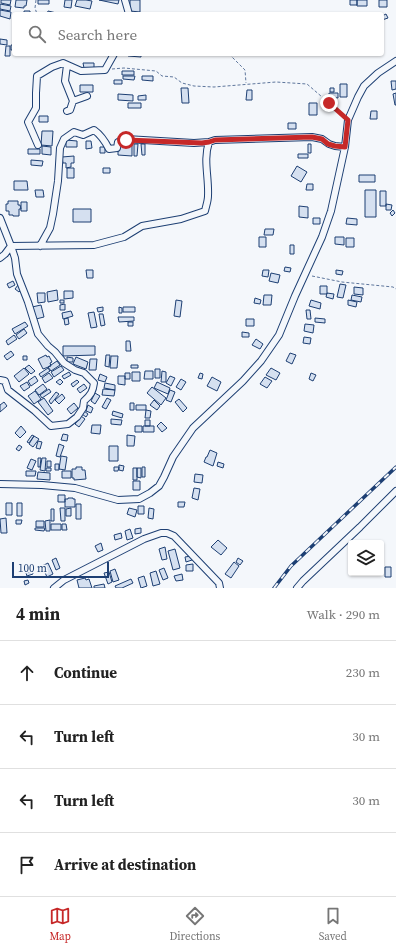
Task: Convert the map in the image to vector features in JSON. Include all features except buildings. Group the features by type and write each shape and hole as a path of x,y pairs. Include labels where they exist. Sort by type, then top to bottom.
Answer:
{"street":[{"path":"125,0 128,12"},
{"path":"38,144 28,122 36,108 37,76 52,67 63,63 81,71 105,70 113,56"},
{"path":"0,484 42,485 75,488 118,500 138,499 150,493 158,486 173,457 192,428 243,381 261,361 279,335 304,275 322,237 331,211 345,147 348,120 364,86 378,73 396,61"},
{"path":"67,65 65,81 73,101 70,110 67,111"},
{"path":"73,101 87,96"},
{"path":"40,246 50,228 53,214 58,181 60,148 64,139 74,132 83,134 94,130 104,139 109,149 117,148 118,142 126,140 194,143 215,140 312,137 322,139 328,144 345,147"},
{"path":"10,246 94,246 124,236 142,226 182,219 205,211 208,196 206,149 209,142"},
{"path":"0,218 14,258 17,274 38,334 64,364 84,373 94,383 93,391 84,401 83,408 77,417 68,424 51,426 29,406 8,390 5,381 0,380"},
{"path":"0,258 5,254 10,246"},
{"path":"297,588 360,528 396,491"},
{"path":"54,588 64,580 144,539 161,533 167,533 174,536 219,583 220,588"}],"path":[{"path":"36,0 35,8 36,12"},
{"path":"232,56 245,70 246,84"},
{"path":"105,70 124,68 151,70 156,71 162,76 174,77 182,83 194,86 214,87 276,82 307,84 348,120"},
{"path":"304,275 342,282 393,287 396,289"}],"railway":[{"path":"274,588 291,566 396,467"}],"route":[{"path":"126,140 202,143 215,140 247,138 278,139 312,137 322,139 328,144 345,147 348,120 329,103"}]}
